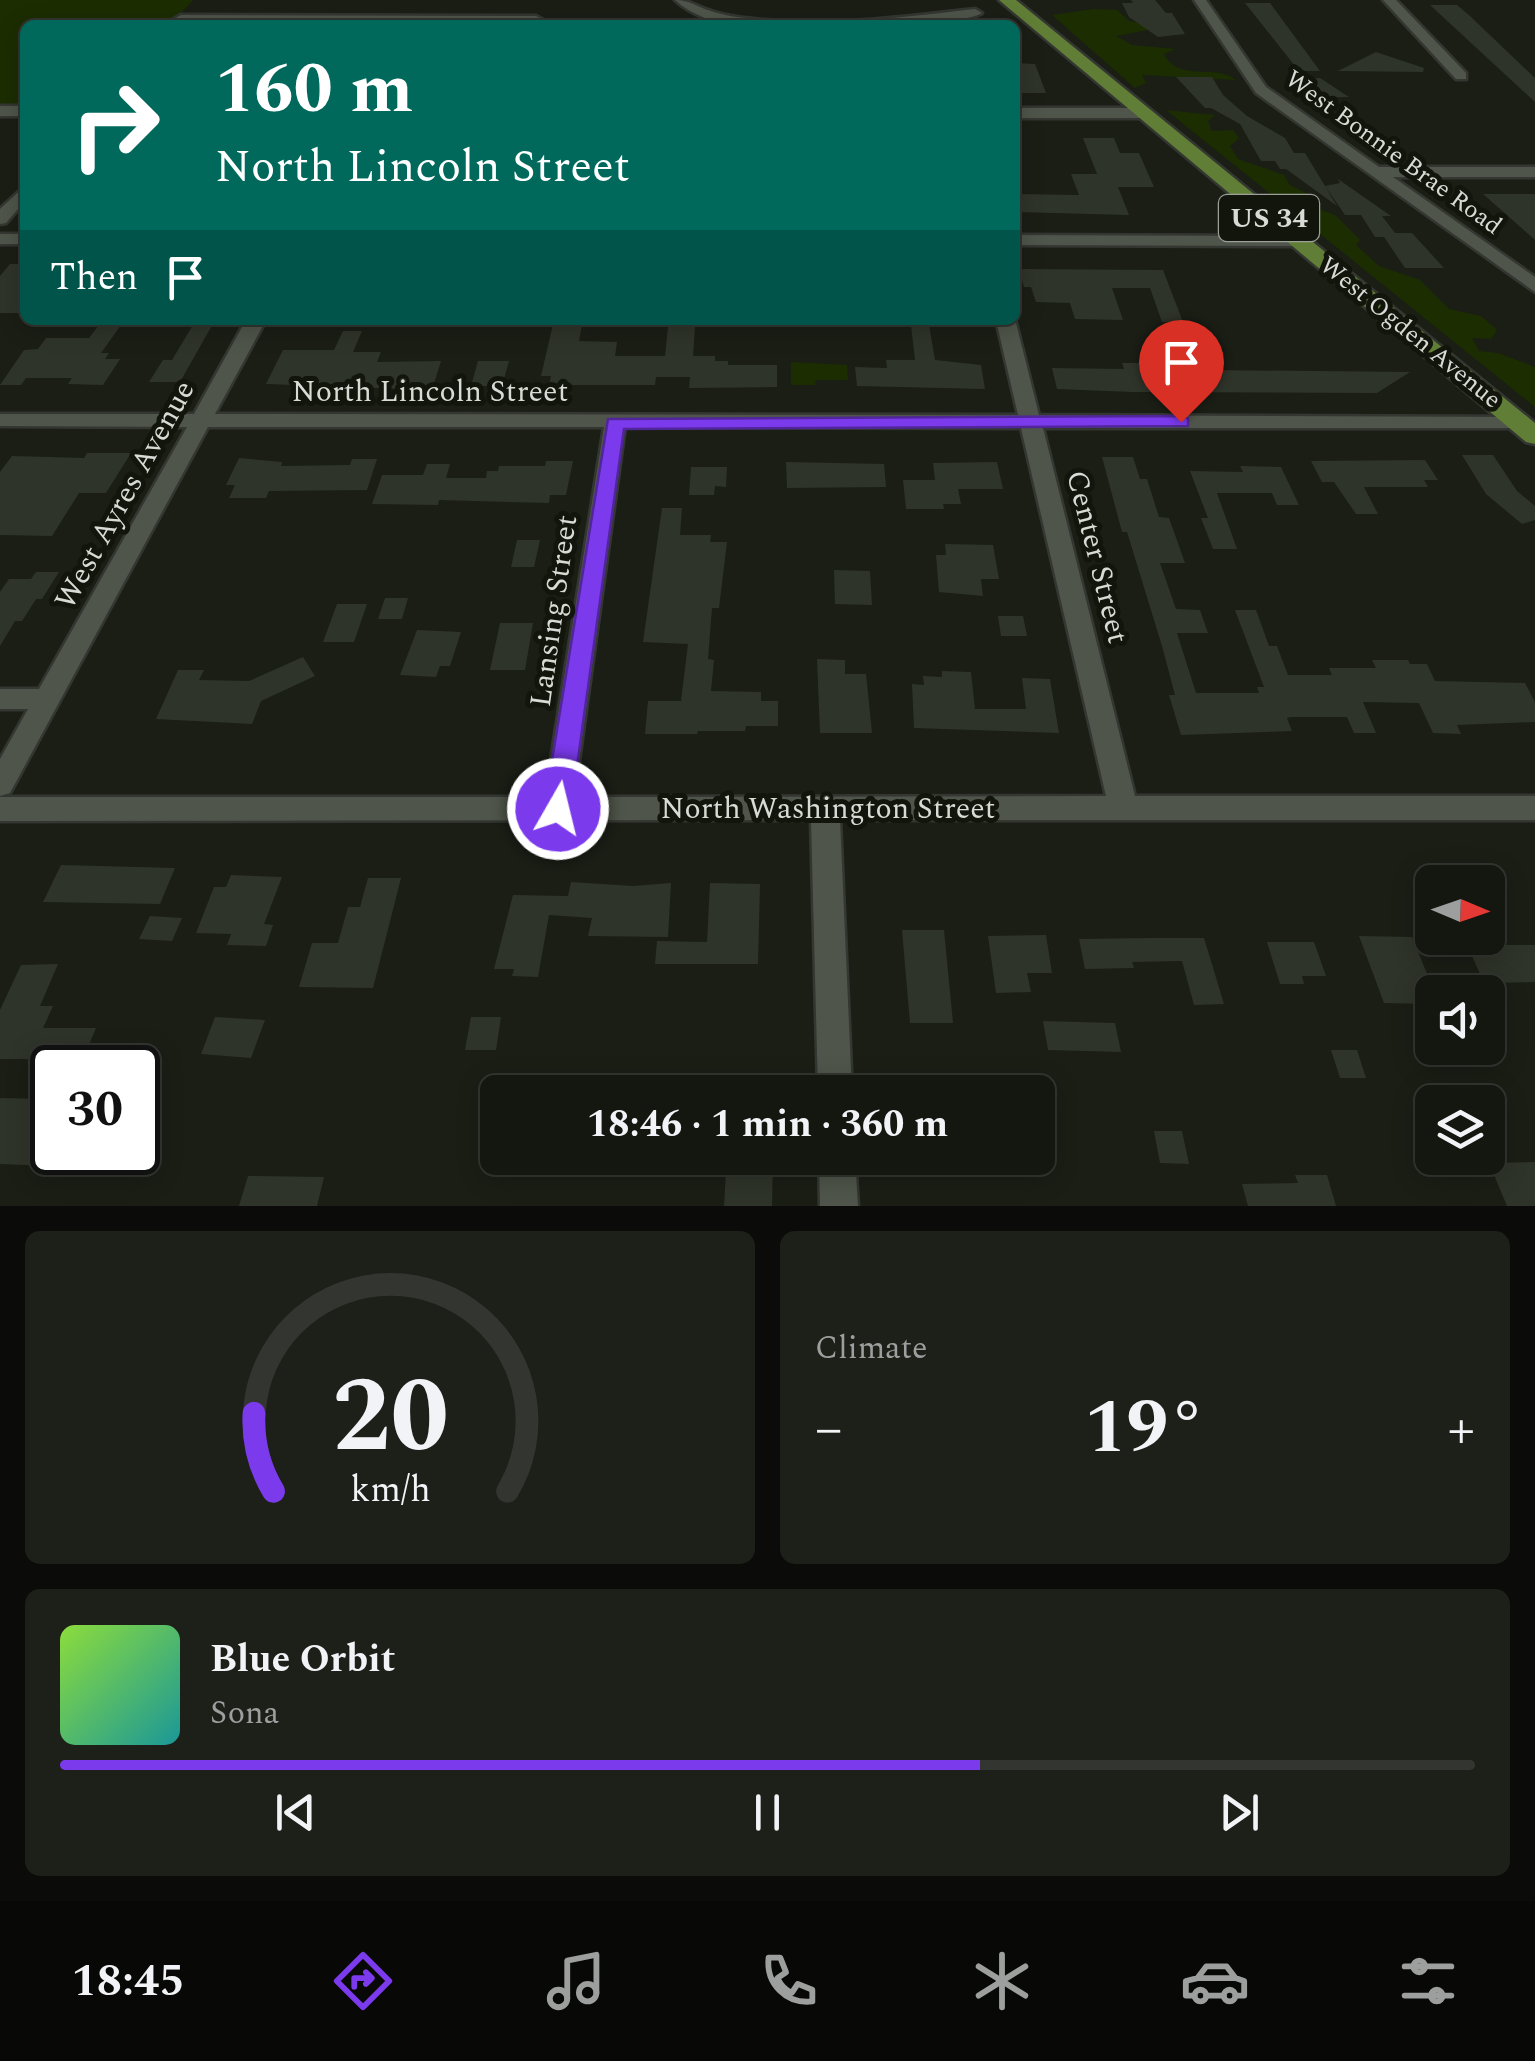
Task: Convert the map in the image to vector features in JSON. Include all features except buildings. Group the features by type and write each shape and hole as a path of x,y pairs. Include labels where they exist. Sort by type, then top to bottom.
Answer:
{"main road":[{"name":"West Ogden Avenue","path":"1008,0 1527,429"}],"street":[{"path":"181,20 199,0"},
{"path":"680,0 704,15 732,20"},
{"name":"West Bonnie Brae Road","path":"1200,0 1261,90 1535,286"},
{"path":"1389,0 1461,76"},
{"path":"914,20 975,13"},
{"path":"1020,113 1144,113"},
{"path":"1376,172 1535,172"},
{"path":"0,219 20,197"},
{"path":"1020,240 1297,240"},
{"name":"West Ayres Avenue","path":"0,785 253,325"},
{"name":"Center Street","path":"1007,325 1124,810"},
{"name":"North Lincoln Street","path":"0,420 1030,422 1527,429"},
{"name":"Lansing Street","path":"558,809 615,423"},
{"path":"0,699 47,699"},
{"name":"North Washington Street","path":"0,808 1535,808"},
{"path":"824,810 834,1075"},
{"path":"838,1175 839,1206"}],"green space":[{"path":"0,0 193,0 175,20 20,20 20,107 0,107"},
{"path":"1117,10 1129,21 1152,25 1153,29 1116,36 1132,45 1176,49 1164,54 1179,68 1218,73 1236,80 1142,75 1146,83 1135,88 1052,15"},
{"path":"1166,110 1215,115 1208,121 1212,131 1233,130 1239,138 1230,146 1238,159 1284,175 1290,185 1320,200 1302,203 1335,215 1360,240 1356,245 1379,266 1420,280 1449,309 1481,316 1497,330 1491,339 1472,338 1479,351 1498,353 1535,367 1535,407"},
{"path":"791,362 847,365 848,380 791,385"}],"route":[{"path":"558,809 615,423 1181,422"}]}
